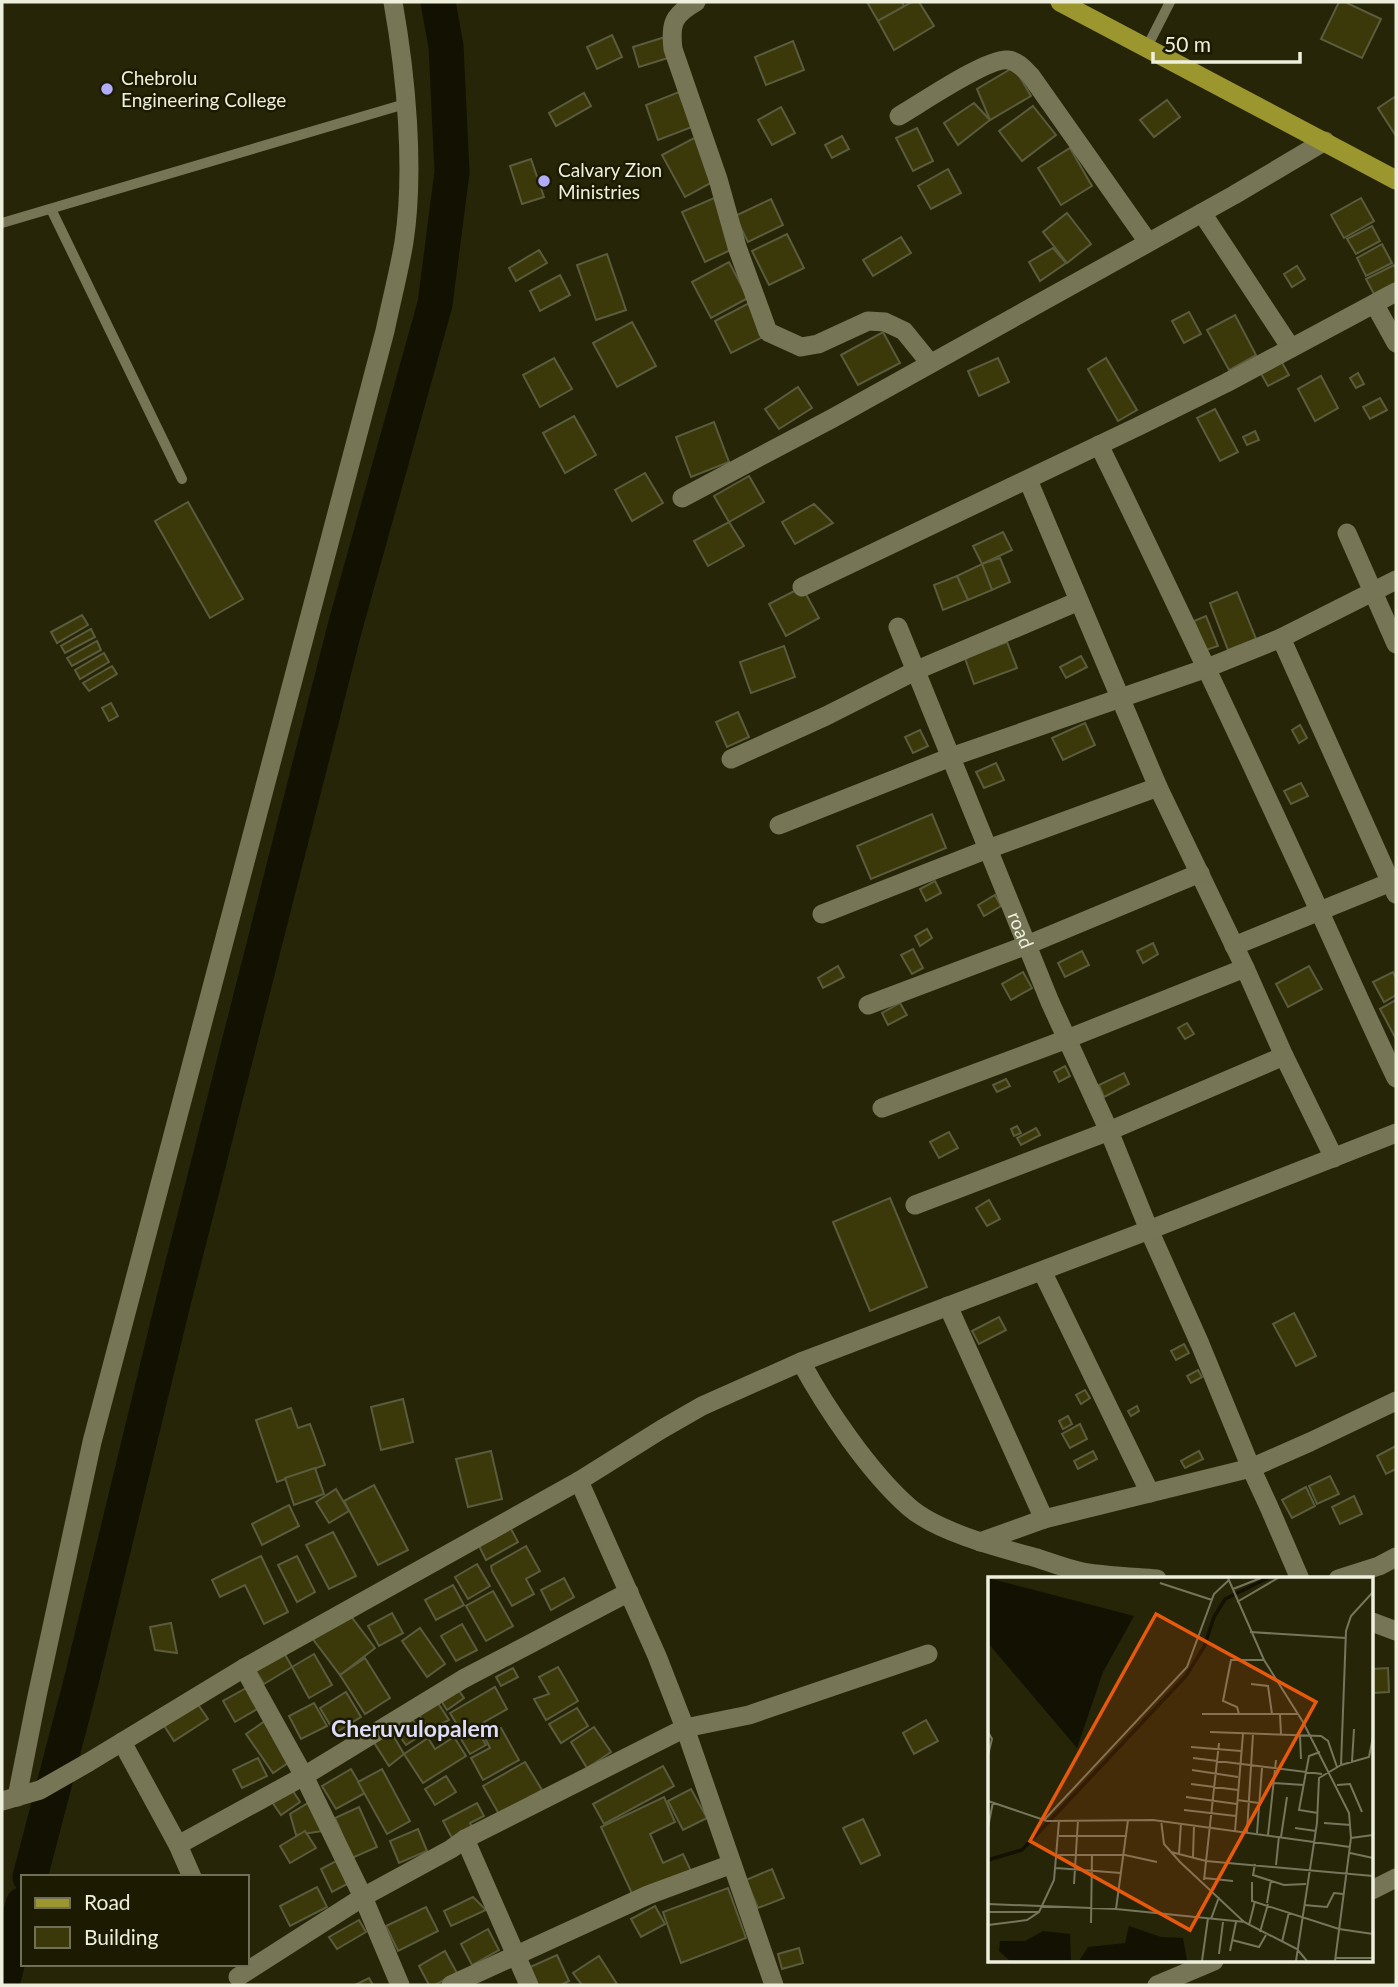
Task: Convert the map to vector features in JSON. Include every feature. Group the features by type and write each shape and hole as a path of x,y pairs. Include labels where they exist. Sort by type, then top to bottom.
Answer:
{"main road":[{"path":"1060,2 1396,180"}],"street":[{"path":"10,1799 37,1696 92,1442 385,331 404,242 408,189 405,104 401,48 393,2"},
{"path":"696,2 676,16 671,31 673,49 718,179 737,247 768,332 801,347 818,344 868,321 885,322 904,331 930,363"},
{"path":"899,116 996,61 1009,60 1019,64 1031,76 1148,242"},
{"path":"682,498 833,418 1325,141"},
{"path":"1202,212 1291,348"},
{"path":"802,587 1226,383 1396,292"},
{"path":"1375,305 1396,342"},
{"path":"1099,445 1207,668 1396,1078"},
{"path":"1028,480 1158,787 1334,1157"},
{"path":"1347,533 1396,644"},
{"path":"779,825 951,757 1207,668 1281,638 1396,580"},
{"path":"731,759 826,716 917,670 1079,601"},
{"name":"road","path":"898,627 1027,945 1299,1577"},
{"path":"1234,946 1320,911 1394,888 1281,638"},
{"path":"822,914 988,849 1158,787"},
{"path":"868,1005 1027,945 1200,873"},
{"path":"882,1108 1067,1039 1245,968"},
{"path":"915,1205 1109,1131 1284,1056"},
{"path":"10,1799 40,1790 244,1668 579,1481 702,1406 801,1362 1396,1133"},
{"path":"1042,1270 1150,1493"},
{"path":"948,1306 1044,1519"},
{"path":"801,1362 845,1431 879,1476 910,1508 935,1523 981,1542 1082,1572 1136,1577"},
{"path":"981,1542 1044,1519 1251,1468 1396,1401"},
{"path":"579,1481 657,1656 685,1728 774,1985"},
{"path":"1344,1577 1379,1566 1396,1557"},
{"path":"178,1845 304,1776 463,1679 629,1591"},
{"path":"1374,1623 1396,1631"},
{"path":"237,1975 363,1896 465,1839 685,1728 748,1715 928,1654"},
{"path":"244,1668 304,1776 363,1896 400,1985"},
{"path":"122,1742 178,1845 191,1875"},
{"path":"465,1839 529,1985"},
{"path":"451,1985 648,1895 732,1864"},
{"path":"1374,1889 1396,1878"},
{"path":"1157,1985 1211,1962"}],"lane":[{"path":"1147,47 1170,2"},
{"path":"2,223 405,104"},
{"path":"51,209 182,479"}],"building":[{"path":"867,2 902,2 904,6 878,21"},
{"path":"912,2 919,2 934,26 894,50 878,21"},
{"path":"1339,2 1345,2 1381,19 1362,58 1321,39"},
{"path":"612,35 622,57 597,69 587,47"},
{"path":"665,37 671,57 639,67 633,47"},
{"path":"793,41 804,70 766,85 755,57"},
{"path":"1014,67 1031,96 990,120 977,89"},
{"path":"679,92 692,127 658,140 646,105"},
{"path":"584,93 591,106 556,126 549,113"},
{"path":"1396,96 1396,136 1378,108"},
{"path":"1167,100 1180,117 1154,137 1140,120"},
{"path":"974,103 990,120 958,145 944,123"},
{"path":"1033,106 1056,135 1022,161 999,131"},
{"path":"781,107 795,133 772,145 758,120"},
{"path":"917,128 933,161 913,171 896,138"},
{"path":"842,136 849,149 832,158 825,145"},
{"path":"696,137 718,179 685,197 662,155"},
{"path":"1070,148 1092,186 1061,205 1038,168"},
{"path":"531,159 544,197 522,204 510,166"},
{"path":"948,169 961,193 931,209 918,186"},
{"path":"714,198 737,247 705,262 682,212"},
{"path":"1361,198 1374,221 1344,238 1331,215"},
{"path":"771,199 783,225 748,242 735,216"},
{"path":"1067,213 1091,244 1067,263 1043,232"},
{"path":"1372,226 1380,241 1356,254 1347,239"},
{"path":"787,234 804,268 769,285 752,251"},
{"path":"901,237 911,253 873,276 863,260"},
{"path":"1382,244 1392,263 1366,276 1357,258"},
{"path":"1053,248 1066,263 1040,281 1029,262"},
{"path":"539,250 547,263 516,281 509,268"},
{"path":"607,254 626,310 596,320 577,265"},
{"path":"729,262 748,298 711,318 692,282"},
{"path":"1394,265 1396,283 1374,294 1366,279"},
{"path":"1297,266 1305,279 1292,287 1284,274"},
{"path":"560,275 570,295 540,311 530,291"},
{"path":"751,302 767,335 731,353 715,321"},
{"path":"1189,312 1201,334 1184,343 1172,321"},
{"path":"1235,315 1256,355 1229,370 1207,330"},
{"path":"632,322 656,366 617,387 593,343"},
{"path":"883,332 900,363 858,385 841,355"},
{"path":"554,358 572,389 540,407 523,375"},
{"path":"998,358 1009,382 979,396 968,371"},
{"path":"1106,358 1137,410 1118,421 1088,369"},
{"path":"1280,359 1289,375 1268,386 1259,370"},
{"path":"1358,373 1364,384 1356,388 1350,378"},
{"path":"1321,376 1338,408 1315,421 1298,389"},
{"path":"798,387 812,408 779,429 765,409"},
{"path":"1380,398 1387,410 1370,419 1363,407"},
{"path":"1215,409 1238,452 1220,461 1197,418"},
{"path":"574,416 596,455 565,473 543,433"},
{"path":"714,422 729,462 691,477 676,437"},
{"path":"1255,431 1259,440 1247,445 1243,437"},
{"path":"645,473 663,503 632,521 615,490"},
{"path":"749,476 764,502 729,522 714,496"},
{"path":"188,502 243,599 210,618 155,521"},
{"path":"814,504 833,523 795,544 782,522"},
{"path":"729,522 744,546 708,566 694,541"},
{"path":"1003,532 1012,550 982,564 973,546"},
{"path":"1000,558 1010,582 992,590 982,564"},
{"path":"982,564 992,590 968,600 957,576"},
{"path":"957,576 968,600 943,610 934,585"},
{"path":"802,587 819,618 786,636 769,604"},
{"path":"1237,592 1256,639 1228,650 1210,603"},
{"path":"82,615 88,625 57,643 51,632"},
{"path":"1206,616 1218,646 1206,650 1194,621"},
{"path":"91,629 95,637 65,653 61,646"},
{"path":"97,641 101,650 72,666 67,658"},
{"path":"1007,642 1017,668 974,684 965,658"},
{"path":"784,646 795,677 751,693 740,662"},
{"path":"104,653 109,662 80,679 75,670"},
{"path":"1081,656 1087,667 1066,678 1060,667"},
{"path":"112,666 117,674 89,691 83,683"},
{"path":"111,703 118,716 109,721 102,708"},
{"path":"738,712 749,737 727,747 716,722"},
{"path":"1085,723 1095,745 1063,760 1052,738"},
{"path":"1300,725 1307,738 1299,743 1292,730"},
{"path":"920,730 928,746 913,753 905,737"},
{"path":"996,763 1004,780 984,788 976,772"},
{"path":"1301,783 1308,796 1291,804 1284,791"},
{"path":"932,814 946,848 871,879 857,846"},
{"path":"935,881 941,893 926,901 920,889"},
{"path":"995,895 1001,906 984,916 978,905"},
{"path":"927,929 932,938 920,946 915,936"},
{"path":"1153,943 1158,954 1143,963 1137,951"},
{"path":"913,949 923,968 912,974 901,955"},
{"path":"1082,951 1089,965 1065,977 1058,963"},
{"path":"838,966 844,977 823,988 818,978"},
{"path":"1309,966 1322,989 1288,1007 1276,984"},
{"path":"1023,972 1032,988 1011,1000 1002,984"},
{"path":"1393,972 1396,995 1384,1002 1373,982"},
{"path":"1396,1000 1396,1039 1380,1009"},
{"path":"900,1003 907,1015 888,1025 882,1013"},
{"path":"1187,1023 1194,1034 1185,1039 1178,1028"},
{"path":"1065,1066 1070,1076 1059,1082 1054,1072"},
{"path":"1124,1073 1129,1084 1104,1097 1099,1085"},
{"path":"1006,1079 1010,1086 997,1092 993,1085"},
{"path":"1017,1126 1021,1133 1014,1136 1011,1129"},
{"path":"1036,1128 1040,1135 1021,1145 1017,1138"},
{"path":"949,1132 958,1148 939,1158 930,1142"},
{"path":"890,1198 927,1287 870,1311 833,1222"},
{"path":"989,1200 1000,1219 987,1226 976,1208"},
{"path":"1294,1313 1316,1356 1296,1366 1273,1324"},
{"path":"999,1317 1006,1330 979,1344 972,1331"},
{"path":"1184,1344 1189,1353 1176,1360 1171,1351"},
{"path":"1198,1370 1202,1377 1191,1383 1187,1376"},
{"path":"1085,1390 1090,1398 1081,1404 1076,1395"},
{"path":"403,1399 413,1442 381,1450 371,1407"},
{"path":"1137,1406 1139,1411 1131,1416 1128,1411"},
{"path":"291,1408 298,1428 310,1424 325,1465 277,1482 256,1420"},
{"path":"1068,1416 1072,1424 1063,1429 1059,1421"},
{"path":"1080,1424 1087,1439 1070,1448 1062,1434"},
{"path":"1396,1446 1396,1469 1386,1474 1377,1456"},
{"path":"491,1451 502,1499 468,1507 456,1459"},
{"path":"1093,1451 1097,1459 1078,1469 1074,1461"},
{"path":"1199,1451 1203,1459 1185,1468 1181,1461"},
{"path":"315,1468 324,1494 294,1505 285,1478"},
{"path":"1330,1476 1339,1494 1317,1504 1309,1486"},
{"path":"374,1485 408,1550 378,1565 344,1501"},
{"path":"1306,1487 1315,1506 1292,1518 1282,1500"},
{"path":"336,1489 349,1511 329,1523 316,1502"},
{"path":"1354,1496 1362,1514 1340,1524 1332,1507"},
{"path":"289,1505 299,1526 262,1545 252,1524"},
{"path":"510,1527 518,1542 486,1560 478,1544"},
{"path":"333,1532 356,1576 329,1589 306,1545"},
{"path":"526,1546 540,1571 526,1579 534,1594 512,1606 491,1566"},
{"path":"261,1556 288,1612 264,1624 245,1585 220,1597 212,1580"},
{"path":"297,1556 315,1592 297,1602 278,1565"},
{"path":"477,1564 490,1586 468,1599 455,1577"},
{"path":"564,1578 574,1597 551,1610 541,1590"},
{"path":"453,1585 464,1605 436,1620 425,1600"},
{"path":"493,1591 513,1626 486,1641 466,1606"},
{"path":"347,1611 375,1648 340,1675 312,1638"},
{"path":"392,1613 403,1633 379,1646 368,1626"},
{"path":"171,1623 177,1653 155,1650 150,1627"},
{"path":"462,1624 477,1650 456,1661 441,1636"},
{"path":"420,1628 445,1664 427,1677 402,1641"},
{"path":"283,1651 292,1667 264,1684 254,1668"},
{"path":"314,1654 332,1685 309,1698 292,1667"},
{"path":"365,1658 390,1698 365,1714 340,1675"},
{"path":"558,1667 578,1701 546,1720 534,1699 549,1694 539,1677"},
{"path":"513,1668 518,1677 501,1686 496,1677"},
{"path":"1388,1668 1389,1692 1374,1693 1374,1669"},
{"path":"248,1687 259,1708 235,1722 223,1701"},
{"path":"495,1687 507,1709 463,1734 450,1713"},
{"path":"457,1688 464,1698 447,1710 440,1699"},
{"path":"346,1692 361,1717 335,1733 320,1708"},
{"path":"434,1697 449,1720 429,1731 415,1708"},
{"path":"197,1703 208,1719 174,1741 163,1724"},
{"path":"314,1703 327,1726 301,1739 289,1716"},
{"path":"577,1708 588,1726 561,1743 549,1724"},
{"path":"410,1716 423,1734 406,1745 393,1727"},
{"path":"926,1720 938,1741 914,1754 903,1733"},
{"path":"265,1721 291,1761 273,1773 246,1734"},
{"path":"594,1727 611,1752 587,1768 571,1742"},
{"path":"501,1728 519,1760 483,1780 471,1758 490,1748 485,1738"},
{"path":"390,1730 404,1754 389,1766 373,1741"},
{"path":"477,1730 486,1745 470,1754 461,1739"},
{"path":"454,1737 466,1756 423,1783 404,1754 428,1738 435,1749"},
{"path":"258,1758 267,1776 242,1788 233,1770"},
{"path":"525,1762 542,1790 499,1814 483,1786"},
{"path":"663,1766 674,1786 604,1824 593,1804"},
{"path":"351,1769 365,1793 336,1809 322,1786"},
{"path":"382,1769 410,1821 387,1834 358,1782"},
{"path":"446,1776 456,1792 435,1805 425,1789"},
{"path":"291,1788 300,1802 281,1815 272,1802"},
{"path":"691,1789 707,1818 683,1830 668,1801"},
{"path":"664,1797 675,1822 650,1834 663,1863 683,1854 692,1873 635,1900 601,1827"},
{"path":"308,1803 323,1831 296,1835 290,1814"},
{"path":"477,1803 484,1816 470,1823 473,1829 453,1840 443,1821"},
{"path":"359,1807 377,1847 352,1858 335,1818"},
{"path":"863,1819 880,1855 861,1864 843,1828"},
{"path":"418,1829 427,1851 399,1863 390,1841"},
{"path":"305,1831 316,1848 290,1863 280,1846"},
{"path":"338,1860 349,1883 332,1892 321,1869"},
{"path":"772,1869 784,1898 758,1908 746,1880"},
{"path":"317,1887 327,1907 290,1926 280,1906"},
{"path":"728,1888 746,1938 681,1963 663,1912"},
{"path":"473,1897 486,1910 451,1926 444,1911"},
{"path":"655,1906 665,1924 641,1937 631,1919"},
{"path":"426,1907 438,1931 398,1951 386,1926"},
{"path":"359,1920 366,1932 337,1949 329,1937"},
{"path":"488,1929 499,1950 472,1965 461,1944"},
{"path":"799,1948 803,1963 782,1969 778,1954"},
{"path":"445,1951 457,1973 435,1985 429,1985 419,1966"},
{"path":"557,1955 569,1981 561,1985 536,1985 528,1968"},
{"path":"599,1956 617,1984 582,1985 573,1973"},
{"path":"369,1978 373,1985 355,1985"}],"waterway":[{"path":"31,1875 345,627 435,304 452,172 446,46 438,2"},
{"path":"2,1984 21,1912"}],"place":[{"name":"Chebrolu Engineering College","path":"107,89"},
{"name":"Calvary Zion Ministries","path":"544,181"}],"district":[{"name":"Cheruvulopalem","path":"415,1729"}]}
